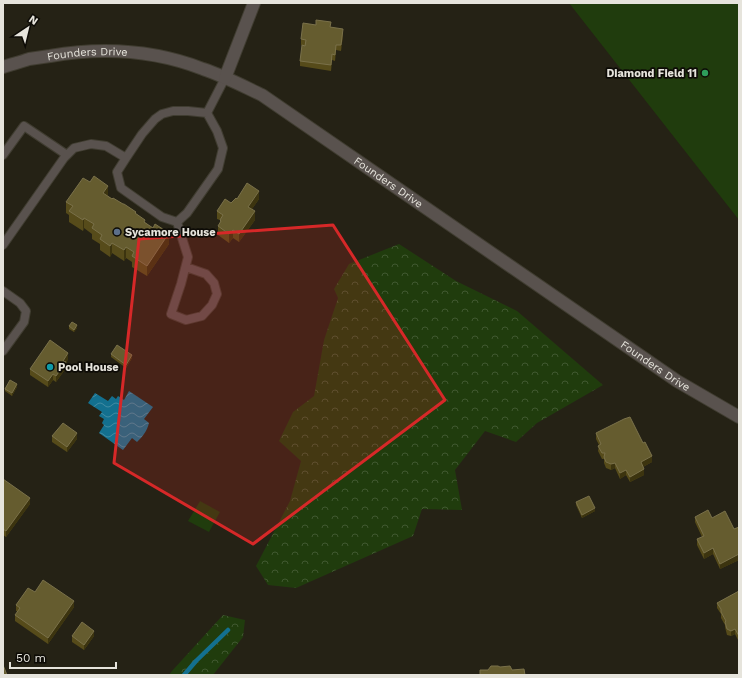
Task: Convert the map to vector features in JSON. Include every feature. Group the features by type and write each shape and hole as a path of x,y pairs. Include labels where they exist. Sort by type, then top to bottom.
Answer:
{"street":[{"path":"226,78 254,3"},
{"name":"Founders Drive","path":"3,67 30,59 71,52 108,51 141,53 203,68 262,95 677,381 739,417"}],"lane":[{"path":"206,113 226,78"},
{"path":"176,222 162,217 121,188 117,172 151,124 162,114 173,111 206,113"},
{"path":"176,222 187,213 218,169 223,148 217,131 206,113"},
{"path":"3,155 24,126 67,155"},
{"path":"3,245 67,155 74,148 91,144 106,146 126,158"},
{"path":"176,222 188,257 171,314 186,320 202,316 212,305 216,294 214,283 206,274 186,267"},
{"path":"3,291 20,303 26,312 24,322 3,351"}],"highlighted area":[{"path":"333,225 445,400 253,544 114,463 139,239"}],"green space":[{"path":"569,3 739,3 739,220"},
{"path":"399,244 456,281 517,311 603,385 537,423 516,442 485,431 455,470 462,510 422,509 413,536 296,588 268,585 256,566 290,501 301,461 279,441 293,412 314,396 324,340 338,298 334,289 349,264"},
{"path":"200,501 220,512 209,532 188,521"},
{"path":"223,615 245,620 243,637 213,675 169,675 172,671"}],"water":[{"path":"129,391 153,407 144,419 149,423 144,433 137,442 132,438 123,450 99,433 104,425 102,423 104,419 99,416 102,412 88,403 95,393 108,401 112,396 116,399 118,396 124,400"}],"building":[{"path":"316,20 331,22 330,27 343,29 341,45 336,45 335,55 332,54 331,65 300,61 302,45 305,46 306,40 301,39 303,23 316,25"},
{"name":"Sycamore House","path":"94,176 108,186 103,193 136,212 135,213 145,220 144,222 153,228 155,224 169,233 147,266 132,256 134,252 126,247 124,250 112,243 110,246 100,239 102,235 92,228 94,224 84,218 83,220 69,211 73,206 66,202 83,178 90,182"},
{"path":"247,183 259,191 248,207 255,211 239,234 233,230 229,234 218,226 223,215 217,211 225,199 231,203 236,198 237,199"},
{"path":"72,322 77,325 74,330 69,326"},
{"name":"Pool House","path":"50,340 68,353 63,361 66,362 56,376 53,374 48,381 30,369"},
{"path":"117,345 132,355 126,365 111,354"},
{"path":"10,380 17,384 12,393 5,389"},
{"path":"630,417 643,443 645,442 652,456 641,462 644,469 630,477 626,470 620,473 615,463 611,464 606,462 604,457 605,453 602,453 598,446 601,444 596,433"},
{"path":"63,423 77,433 67,447 52,436"},
{"path":"3,479 30,498 6,531 3,529"},
{"path":"589,496 595,508 582,515 576,502"},
{"path":"708,510 712,518 725,511 734,529 739,527 739,554 720,564 713,548 704,553 697,539 704,536 695,517"},
{"path":"43,580 74,601 48,638 15,615 20,608 16,605 28,588 35,592"},
{"path":"739,591 739,636 735,629 731,631 727,629 726,621 717,603"},
{"path":"82,622 94,631 84,645 72,636"},
{"path":"3,665 7,675 3,675"},
{"path":"491,666 510,666 512,670 524,669 525,675 480,675 480,670 488,670"}],"waterway":[{"path":"184,675 196,661 228,630"}],"place":[{"name":"Diamond Field 11","path":"705,73"},
{"name":"Sycamore House","path":"117,232"},
{"name":"Pool House","path":"50,367"}]}
